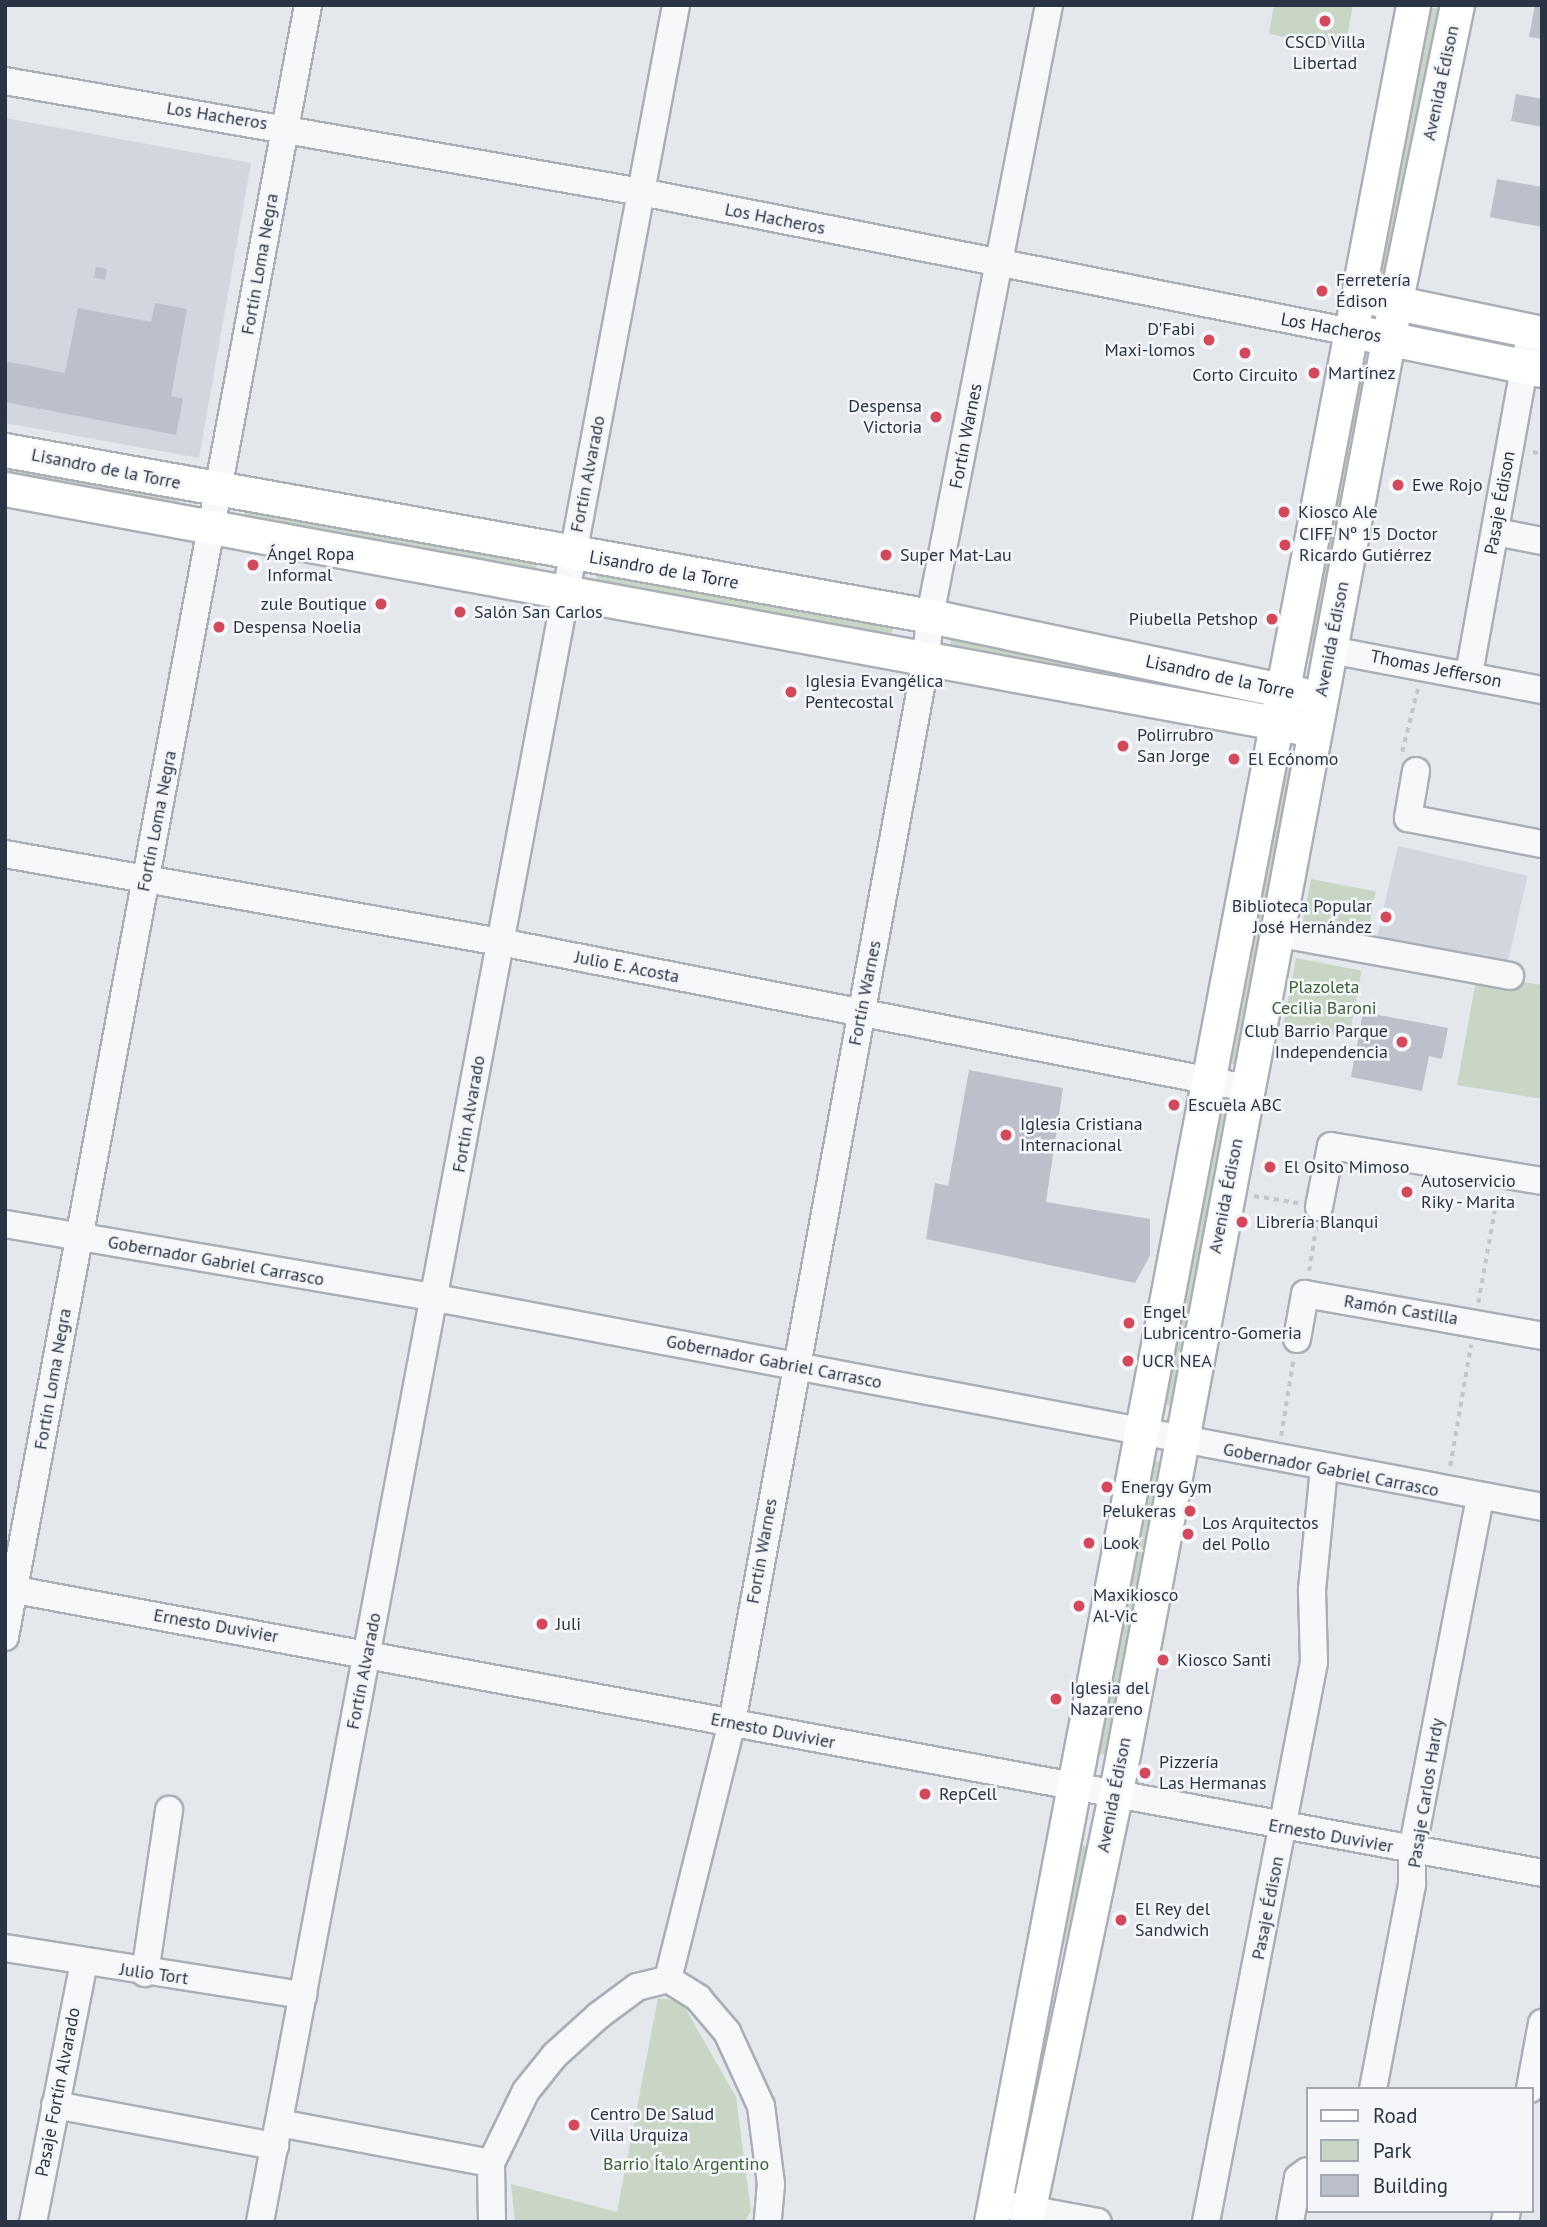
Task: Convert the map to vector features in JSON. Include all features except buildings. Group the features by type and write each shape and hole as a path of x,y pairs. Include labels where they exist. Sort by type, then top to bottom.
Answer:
{"main road":[{"path":"993,2212 1070,1787 1141,1432 1413,5"},
{"name":"Avenida Édison","path":"1028,2216 1115,1797 1395,304 1457,5"},
{"name":"Los Hacheros","path":"1359,295 1536,332"},
{"name":"Los Hacheros","path":"1351,332 1533,368"},
{"name":"Lisandro de la Torre","path":"5,450 573,555 930,616 1282,690 1317,714"},
{"name":"Lisandro de la Torre","path":"5,489 1276,723 1317,714"}],"street":[{"name":"Fortín Loma Negra","path":"5,1637 10,1589 220,491 308,5"},
{"name":"Fortín Alvarado","path":"260,2222 436,1298 676,5"},
{"name":"Fortín Warnes","path":"668,1979 732,1723 794,1365 926,660 930,616 1049,5"},
{"name":"Los Hacheros","path":"5,81 284,127 641,192 1351,332"},
{"name":"Pasaje Édison","path":"1469,674 1496,532 1533,368 1536,332"},
{"path":"1496,532 1542,541"},
{"name":"Thomas Jefferson","path":"1329,650 1469,674 1542,690"},
{"path":"1416,771 1408,818 1542,844"},
{"name":"Julio E. Acosta","path":"5,854 500,942 1247,1088"},
{"path":"1276,933 1510,976"},
{"path":"1320,1207 1331,1146 1542,1181"},
{"name":"Gobernador Gabriel Carrasco","path":"5,1224 436,1298 1180,1441 1542,1507"},
{"path":"1297,1339 1305,1294"},
{"name":"Ramón Castilla","path":"1305,1294 1542,1336"},
{"name":"Pasaje Édison","path":"1206,2222 1314,1662 1312,1590 1324,1468"},
{"name":"Pasaje Carlos Hardy","path":"1373,2087 1412,1884 1412,1851 1479,1497"},
{"name":"Ernesto Duvivier","path":"10,1589 367,1654 1115,1797 1542,1873"},
{"path":"145,1973 169,1810"},
{"name":"Julio Tort","path":"5,1948 145,1973 303,1995"},
{"name":"Pasaje Fortín Alvarado","path":"33,2222 84,1963"},
{"path":"492,2222 492,2163 526,2091 555,2055 637,1987 668,1979 698,1998 727,2032 761,2106 776,2220"},
{"path":"1530,2087 1542,2023"},
{"path":"55,2105 492,2163"},
{"path":"1290,2222 1298,2178 1306,2172"},
{"path":"993,2212 1098,2222"}],"path":[{"path":"1416,771 1402,752 1423,666"},
{"path":"1227,1191 1320,1207 1305,1294"},
{"path":"1277,1459 1297,1339"}],"shaded area":[{"path":"5,118 251,163 199,458 5,423"},
{"path":"1398,846 1528,876 1507,966 1377,936"}],"green space":[{"path":"1274,5 1353,5 1345,48 1269,34"},
{"path":"1422,6 1439,9 1386,305 1365,301"},
{"path":"1354,359 1367,361 1313,657 1297,654"},
{"path":"5,465 179,499 176,511 5,477"},
{"path":"245,509 537,561 535,576 242,525"},
{"path":"598,571 892,628 890,642 595,585"},
{"path":"952,635 1245,692 1242,705 950,648"},
{"path":"1277,766 1293,769 1235,1065 1220,1061"},
{"name":"Plazoleta Cecilia Baroni","path":"1311,879 1376,892 1367,938 1302,925"},
{"name":"Plazoleta Cecilia Baroni","path":"1296,958 1362,971 1349,1038 1283,1025"},
{"path":"1477,975 1542,985 1542,1099 1457,1085"},
{"path":"1216,1111 1232,1114 1175,1407 1159,1404"},
{"path":"1149,1460 1165,1463 1108,1756 1092,1753"},
{"path":"1073,1843 1089,1847 1008,2171 992,2167"},
{"name":"Barrio Ítalo Argentino","path":"658,1998 681,2001 736,2097 751,2211 744,2222 515,2222 511,2184 617,2212"}],"place":[{"name":"CSCD Villa Libertad","path":"1325,21"},
{"name":"Ferretería Édison","path":"1322,291"},
{"name":"D'Fabi Maxi-lomos","path":"1209,340"},
{"name":"Corto Circuito","path":"1245,353"},
{"name":"Martínez","path":"1314,373"},
{"name":"Despensa Victoria","path":"936,417"},
{"name":"Ewe Rojo","path":"1398,485"},
{"name":"Kiosco Ale","path":"1284,512"},
{"name":"CIFF Nº 15 Doctor Ricardo Gutiérrez","path":"1285,545"},
{"name":"Super Mat-Lau","path":"886,555"},
{"name":"Ángel Ropa Informal","path":"253,565"},
{"name":"zule Boutique","path":"381,604"},
{"name":"Salón San Carlos","path":"460,612"},
{"name":"Piubella Petshop","path":"1272,619"},
{"name":"Despensa Noelia","path":"219,627"},
{"name":"Iglesia Evangélica Pentecostal","path":"791,692"},
{"name":"Polirrubro San Jorge","path":"1123,746"},
{"name":"El Ecónomo","path":"1234,759"},
{"name":"Biblioteca Popular José Hernández","path":"1386,917"},
{"name":"Club Barrio Parque Independencia","path":"1402,1042"},
{"name":"Escuela ABC","path":"1174,1105"},
{"name":"Iglesia Cristiana Internacional","path":"1006,1135"},
{"name":"El Osito Mimoso","path":"1270,1167"},
{"name":"Autoservicio Riky - Marita","path":"1407,1192"},
{"name":"Librería Blanqui","path":"1242,1222"},
{"name":"Engel Lubricentro-Gomeria","path":"1129,1323"},
{"name":"UCR NEA","path":"1128,1361"},
{"name":"Energy Gym","path":"1107,1487"},
{"name":"Pelukeras","path":"1190,1511"},
{"name":"Los Arquitectos del Pollo","path":"1188,1534"},
{"name":"Look","path":"1089,1543"},
{"name":"Maxikiosco Al-Vic","path":"1079,1606"},
{"name":"Juli","path":"542,1624"},
{"name":"Kiosco Santi","path":"1163,1660"},
{"name":"Iglesia del Nazareno","path":"1056,1699"},
{"name":"Pizzería Las Hermanas","path":"1145,1773"},
{"name":"RepCell","path":"925,1794"},
{"name":"El Rey del Sandwich","path":"1121,1920"},
{"name":"Centro De Salud Villa Urquiza","path":"574,2125"}]}
